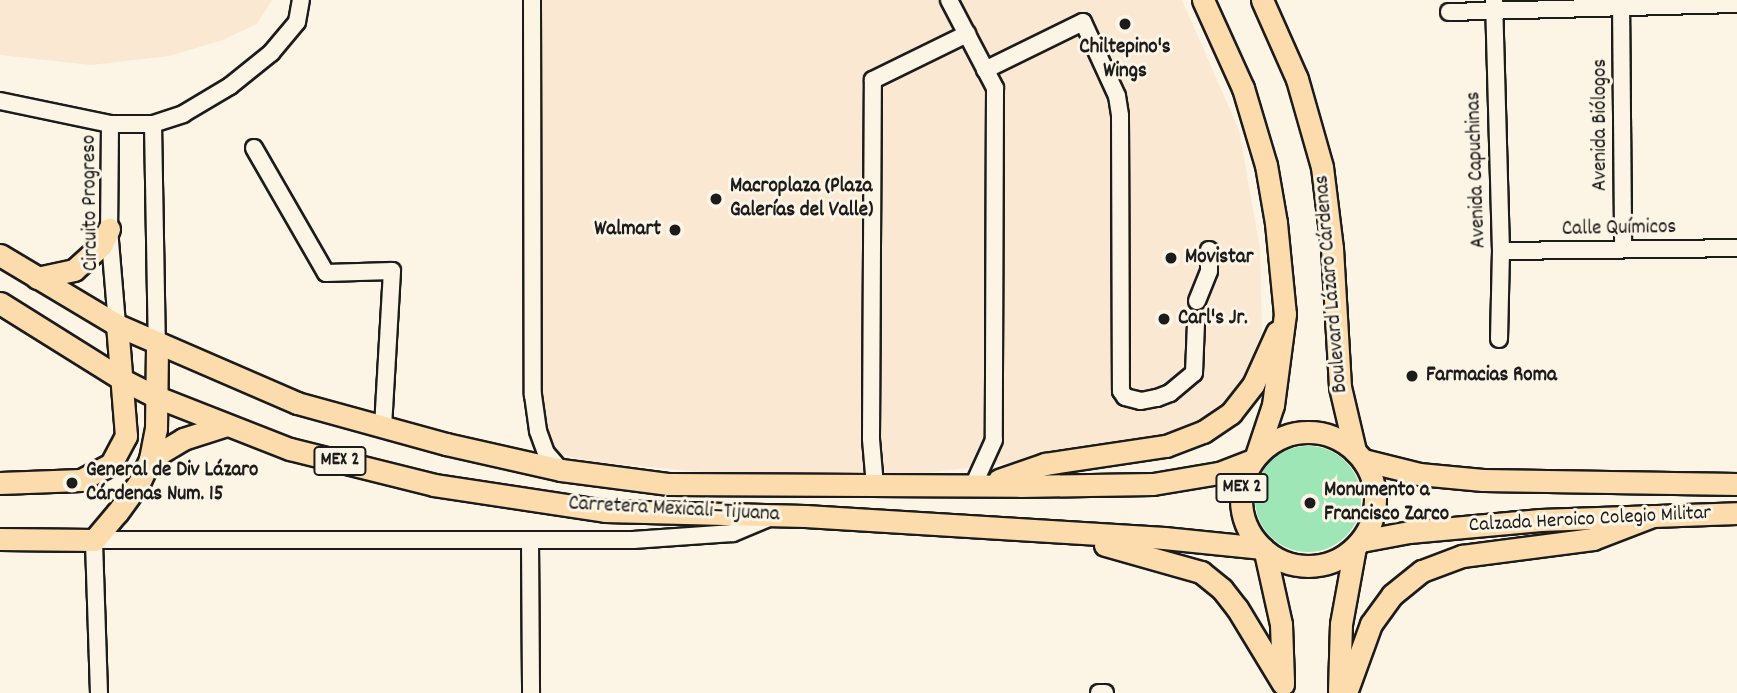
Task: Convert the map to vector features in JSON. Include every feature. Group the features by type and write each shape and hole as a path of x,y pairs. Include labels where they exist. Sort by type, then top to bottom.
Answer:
{"main road":[{"path":"1203,0 1243,88 1266,165 1276,223 1285,314 1273,405 1254,457"},
{"name":"Boulevard Lázaro Cárdenas","path":"1262,0 1297,79 1322,167 1332,248 1340,387 1359,455"},
{"path":"37,278 55,276 81,265 101,246 109,229"},
{"name":"Carretera Mexicali–Tijuana","path":"0,255 117,325 157,345 297,403 383,427 561,470 669,484 1153,484 1219,473 1254,457"},
{"name":"Carretera Mexicali–Tijuana","path":"0,303 124,380 158,397 290,449 434,485 617,512 805,516 1062,534"},
{"path":"977,486 1045,464 1166,446 1203,432 1231,413 1253,385 1285,314"},
{"path":"0,483 81,480 111,464 126,436 124,380 117,325"},
{"path":"0,539 94,540 139,483 150,459 158,397 157,345"},
{"path":"150,459 183,439 226,425"},
{"name":"MEX 2","path":"1264,550 1250,533 1243,516 1241,498 1254,457 1281,437 1312,431 1343,441 1359,455"},
{"path":"1062,534 1164,538 1264,550 1286,563 1323,565 1340,558 1358,544 1370,526 1375,492 1359,455"},
{"name":"Calzada Heroico Colegio Militar","path":"1359,455 1419,474 1483,480 1737,484"},
{"path":"805,516 868,505 874,496 875,486"},
{"name":"Calzada Heroico Colegio Militar","path":"1358,544 1475,525 1737,513"},
{"path":"1346,693 1371,624 1392,595 1422,571 1462,556 1593,539 1653,516"},
{"name":"MEX 2","path":"1062,534 1153,556 1201,572 1222,589 1237,608 1283,688"},
{"path":"1339,693 1341,624 1358,544"},
{"path":"1264,550 1280,624 1283,688"}],"street":[{"name":"Circuito Progreso","path":"117,325 109,229 110,124 153,124 183,114 230,86 271,53 297,22 301,0"},
{"path":"531,0 533,395 538,431 546,453 561,470"},
{"path":"949,0 995,88 993,428 992,449 977,486"},
{"name":"Avenida Biólogos","path":"1622,4 1623,249"},
{"path":"1449,12 1494,6 1737,4"},
{"name":"Avenida Capuchinas","path":"1494,6 1501,251 1499,339"},
{"path":"985,70 1083,22 1108,74 1120,116 1121,391 1130,400 1149,400 1170,393 1194,373 1196,323"},
{"path":"875,486 871,460 873,80 967,34"},
{"path":"0,101 110,124"},
{"path":"153,124 157,345"},
{"path":"254,148 326,273 392,271 383,427"},
{"name":"Calle Químicos","path":"1501,251 1737,248"},
{"path":"1197,302 1209,271 1209,250"},
{"path":"99,693 94,540 530,542 733,533 775,515"},
{"path":"530,542 531,693"},
{"path":"1099,693 1105,693"}],"shaded area":[{"path":"0,0 272,0 257,24 220,41 169,56 91,65 0,55"},
{"path":"529,0 1182,0 1239,130 1260,248 1262,330 1245,382 1213,417 1171,434 1010,463 924,473 722,474 587,461 531,446"}],"green space":[{"path":"1308,446 1328,450 1345,462 1357,479 1361,499 1357,519 1345,536 1328,548 1308,552 1288,548 1271,536 1259,519 1255,499 1259,479 1271,462 1288,450"}],"place":[{"name":"Chiltepino's Wings","path":"1125,24"},
{"name":"Macroplaza (Plaza Galerías del Valle)","path":"716,199"},
{"name":"Walmart","path":"675,230"},
{"name":"Movistar","path":"1171,258"},
{"name":"Carl's Jr.","path":"1164,319"},
{"name":"Farmacias Roma","path":"1412,376"},
{"name":"General de Div Lázaro Cárdenas Num. 15","path":"72,483"},
{"name":"Monumento a Francisco Zarco","path":"1310,503"}]}
